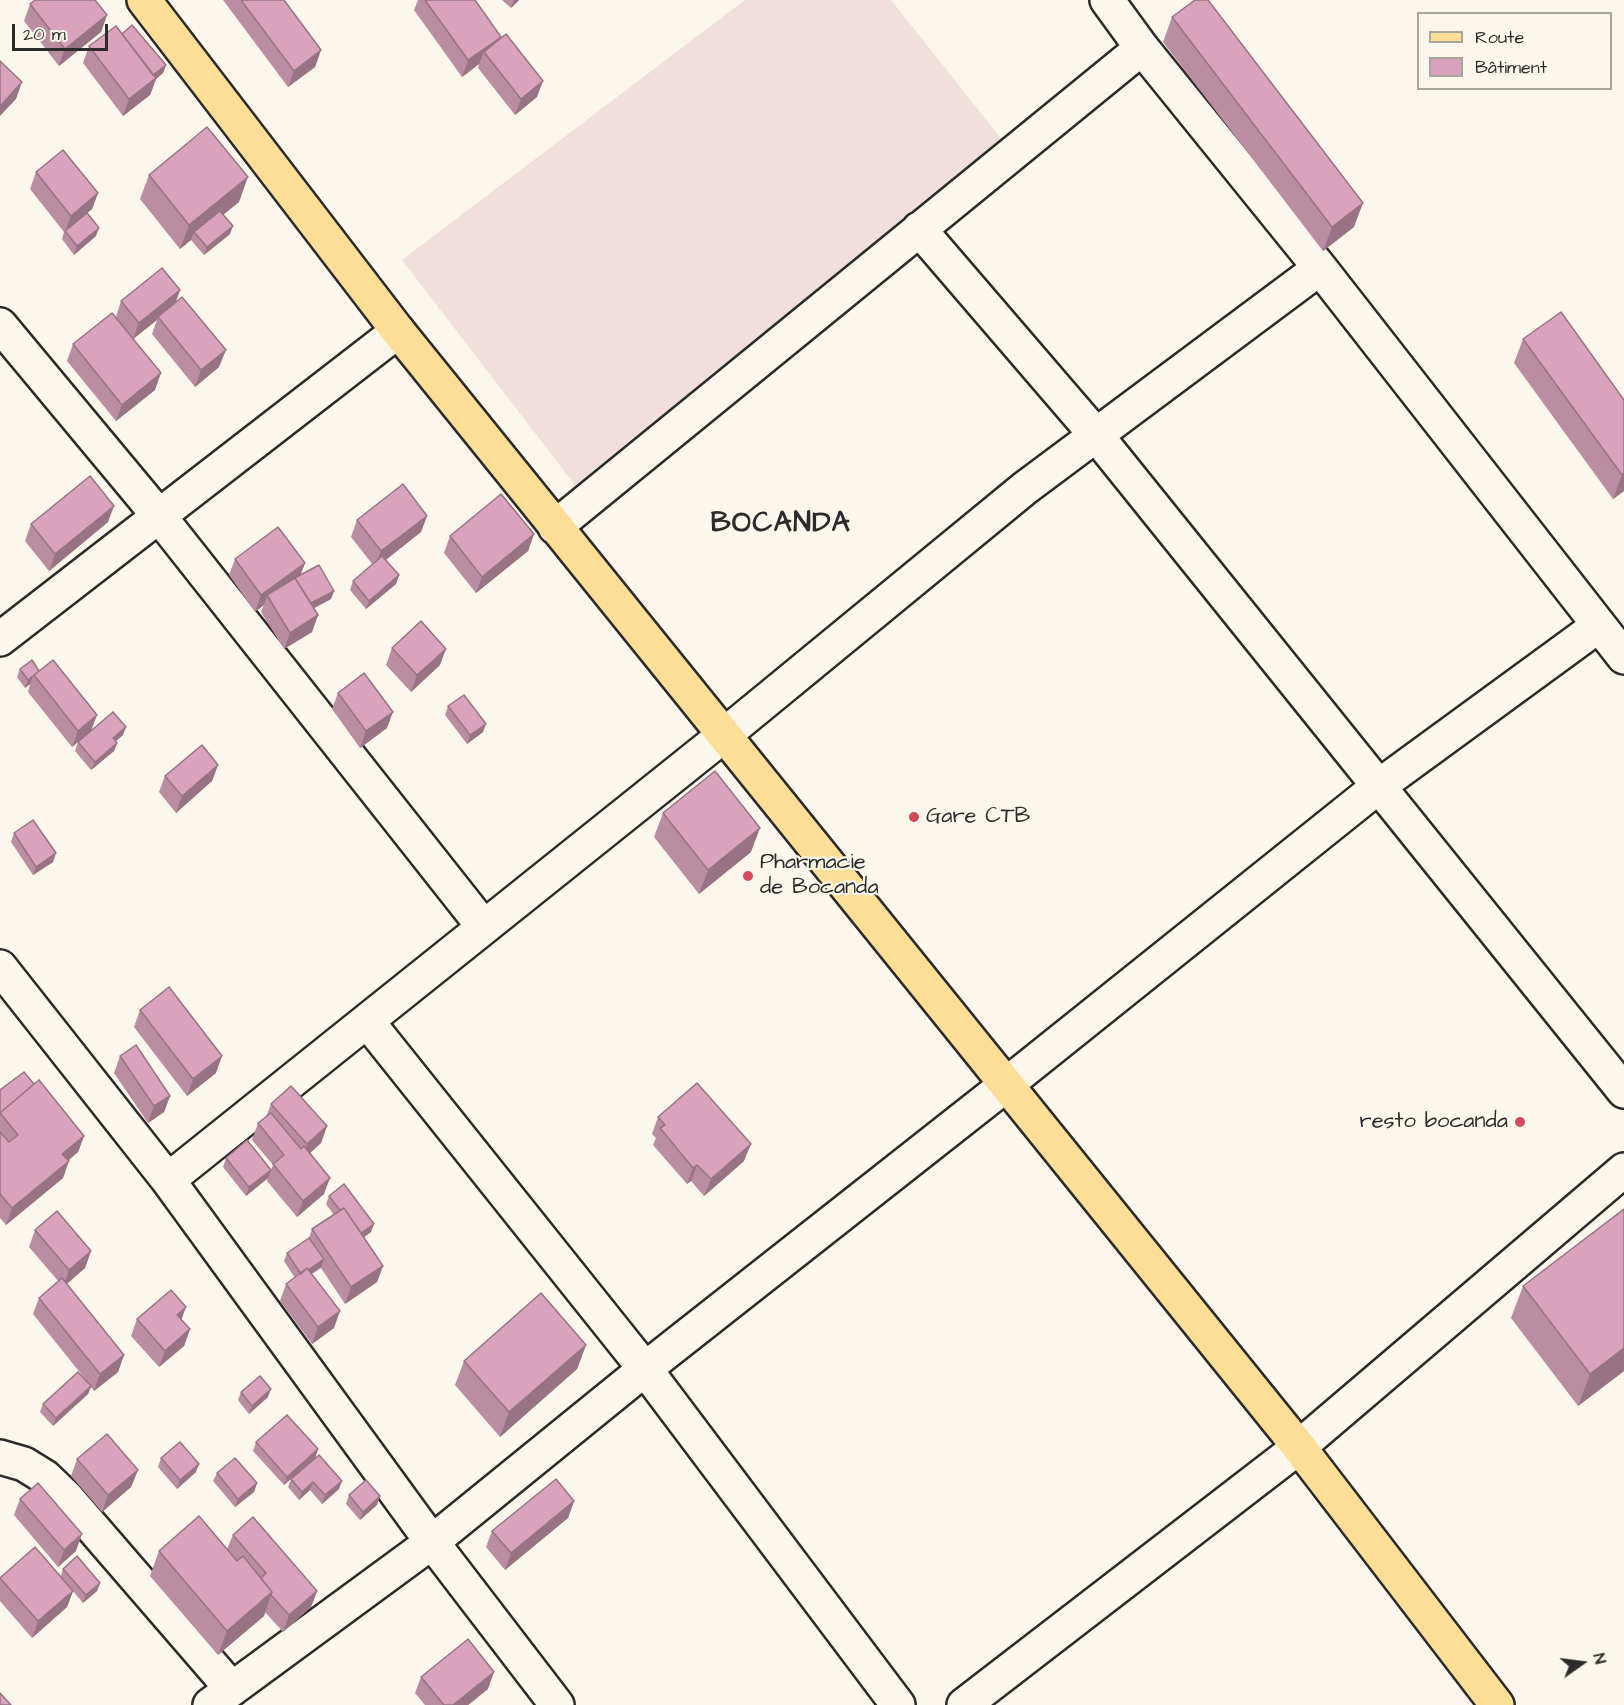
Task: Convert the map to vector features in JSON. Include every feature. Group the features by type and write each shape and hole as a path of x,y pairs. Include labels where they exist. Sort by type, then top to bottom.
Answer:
{"main road":[{"path":"144,0 398,331 1299,1447 1497,1705"}],"street":[{"path":"1107,0 1142,48 1320,268 1624,657"},
{"path":"555,527 1142,48"},
{"path":"919,229 1096,435 1624,1091"},
{"path":"168,1180 723,736 1025,488 1320,268"},
{"path":"0,325 159,516 483,926"},
{"path":"0,639 398,331"},
{"path":"0,1457 24,1464 45,1477 67,1498 221,1697 432,1542 645,1369 1007,1084 1379,786 1598,626"},
{"path":"0,967 168,1180 432,1542 557,1705"},
{"path":"367,1021 645,1369 898,1705"},
{"path":"964,1705 1299,1447 1624,1170"}],"shaded area":[{"path":"745,0 891,0 1003,141 578,489 402,260"}],"building":[{"path":"35,0 95,0 107,15 65,49 30,4"},
{"path":"241,0 284,0 321,50 294,71"},
{"path":"425,0 475,0 501,37 468,60"},
{"path":"1195,0 1208,0 1363,203 1332,227 1172,17"},
{"path":"132,25 166,65 153,75 122,34"},
{"path":"116,26 156,78 129,99 89,46"},
{"path":"506,34 543,81 521,99 484,52"},
{"path":"0,61 22,82 0,106"},
{"path":"207,127 248,177 189,225 149,175"},
{"path":"63,150 98,193 71,216 36,172"},
{"path":"220,211 233,226 207,247 194,232"},
{"path":"87,213 99,228 77,246 65,231"},
{"path":"162,268 180,290 139,323 121,301"},
{"path":"182,297 226,350 201,370 158,317"},
{"path":"1561,312 1624,400 1624,473 1622,475 1523,339"},
{"path":"112,313 161,373 122,405 73,344"},
{"path":"90,476 114,506 55,554 31,524"},
{"path":"403,484 427,516 381,551 357,520"},
{"path":"501,494 534,534 482,577 450,536"},
{"path":"278,527 305,563 261,595 235,559"},
{"path":"382,556 399,575 369,601 353,581"},
{"path":"319,565 334,591 311,603 295,578 291,580"},
{"path":"295,578 318,615 290,633 267,595"},
{"path":"421,621 446,649 417,675 392,648"},
{"path":"32,660 39,671 28,680 20,669"},
{"path":"53,660 97,715 78,731 34,675"},
{"path":"364,673 393,712 366,731 338,693"},
{"path":"464,695 486,724 470,735 448,706"},
{"path":"113,712 126,727 113,738 117,743 95,762 78,742"},
{"path":"202,745 218,765 182,796 165,776"},
{"path":"715,771 760,828 708,870 663,813"},
{"path":"33,820 56,853 36,867 14,833"},
{"path":"169,987 222,1056 193,1079 140,1010"},
{"path":"136,1045 170,1096 154,1106 120,1056"},
{"path":"24,1072 34,1084 0,1113 0,1090"},
{"path":"39,1080 84,1136 62,1154 69,1161 12,1208 0,1194 0,1132 9,1142 18,1135 0,1113"},
{"path":"697,1083 751,1144 711,1179 697,1165 693,1168 660,1128 665,1125 658,1117"},
{"path":"291,1086 327,1126 307,1144 271,1104"},
{"path":"271,1113 301,1149 304,1146 330,1178 303,1201 273,1164 284,1155 258,1123"},
{"path":"247,1140 271,1170 249,1187 226,1158"},
{"path":"344,1184 374,1224 361,1233 344,1208 340,1210 329,1196"},
{"path":"344,1208 383,1266 351,1287 312,1229"},
{"path":"1624,1209 1624,1348 1590,1374 1523,1286"},
{"path":"57,1211 91,1251 69,1270 35,1230"},
{"path":"309,1238 324,1259 301,1274 287,1253"},
{"path":"307,1268 340,1311 318,1327 286,1284"},
{"path":"62,1278 124,1355 100,1374 39,1298"},
{"path":"171,1290 186,1307 177,1315 190,1329 165,1351 137,1319"},
{"path":"541,1293 586,1345 509,1412 464,1361"},
{"path":"78,1372 91,1386 56,1418 43,1404"},
{"path":"260,1376 271,1389 252,1406 241,1392"},
{"path":"287,1415 318,1449 287,1477 256,1442"},
{"path":"107,1434 138,1470 108,1495 77,1459"},
{"path":"180,1442 199,1464 180,1480 161,1458"},
{"path":"319,1455 342,1481 325,1495 313,1482 302,1492 291,1479"},
{"path":"235,1458 257,1483 238,1499 217,1473"},
{"path":"556,1479 574,1501 511,1553 492,1531"},
{"path":"366,1480 380,1496 363,1512 349,1495"},
{"path":"38,1483 82,1534 64,1550 20,1499"},
{"path":"199,1516 237,1561 243,1556 272,1592 227,1631 159,1551"},
{"path":"253,1517 317,1591 289,1615 271,1595 272,1592 261,1578 266,1573 233,1535"},
{"path":"35,1547 73,1591 38,1621 0,1578"},
{"path":"77,1556 100,1583 86,1595 63,1569"},
{"path":"468,1639 494,1672 453,1705 444,1705 421,1677"},
{"path":"0,1693 11,1705 0,1705"}],"place":[{"name":"Gare CTB","path":"914,817"},
{"name":"Pharmacie de Bocanda","path":"748,876"},
{"name":"resto bocanda","path":"1520,1122"}],"district":[{"name":"BOCANDA","path":"781,525"}]}
